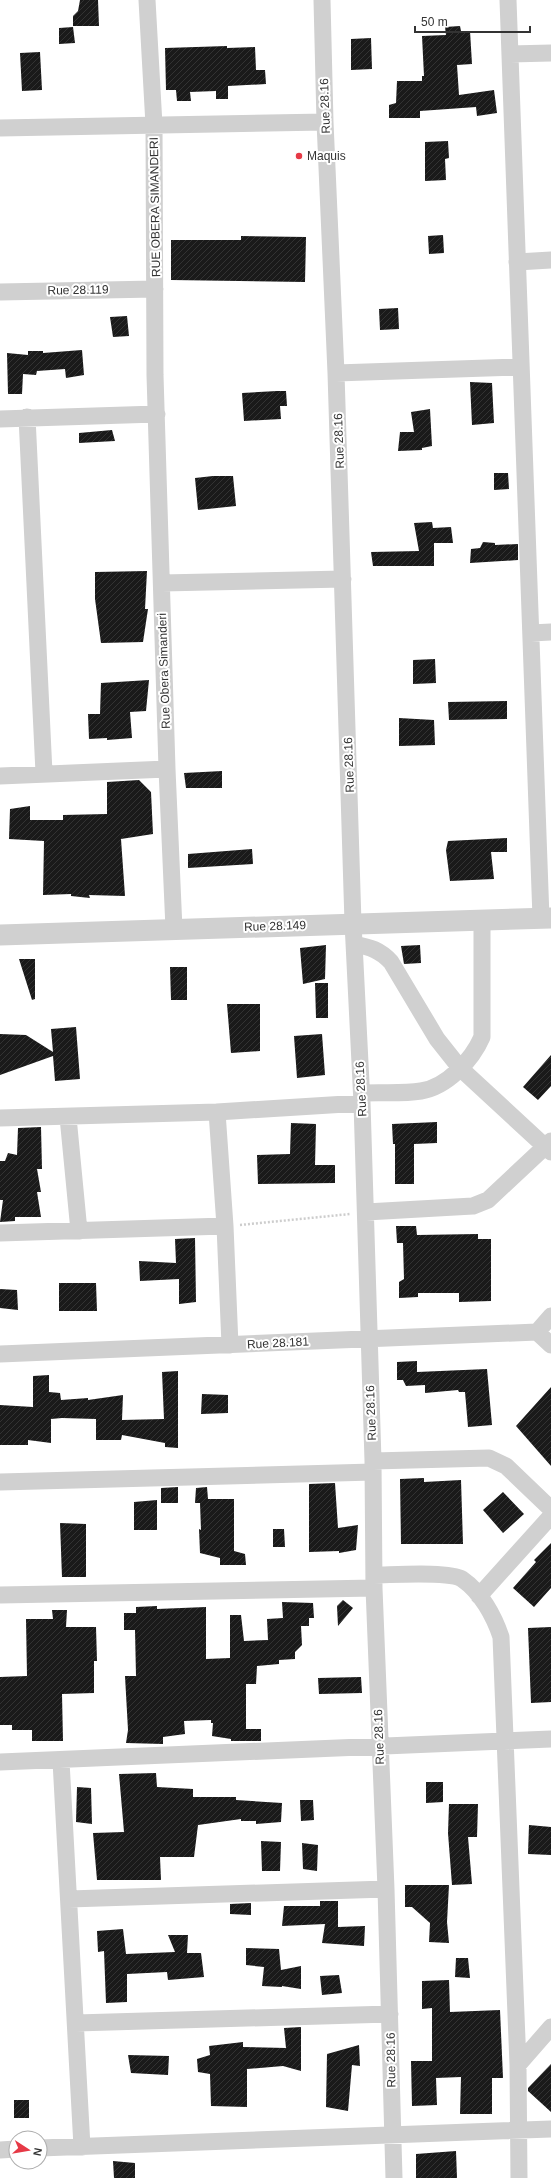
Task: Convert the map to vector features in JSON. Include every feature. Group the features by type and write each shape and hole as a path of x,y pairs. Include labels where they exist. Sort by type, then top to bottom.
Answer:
{"street":[{"name":"RUE OBERA SIMANDERI","path":"147,0 154,125 157,414"},
{"name":"Rue 28.16","path":"322,0 325,122 343,579 353,923 366,1212 373,1467 374,1581 379,1745 386,1889 394,2178"},
{"path":"508,0 531,633 544,760 546,918"},
{"path":"510,54 551,53"},
{"path":"0,128 325,122"},
{"path":"517,262 551,260"},
{"name":"Rue 28.119","path":"0,292 155,289"},
{"path":"336,373 521,367"},
{"path":"0,419 157,414"},
{"name":"Rue Obera Simanderi","path":"157,414 167,769 174,929"},
{"path":"27,417 44,773"},
{"path":"162,583 343,579"},
{"path":"531,633 551,632"},
{"path":"0,776 167,769"},
{"name":"Rue 28.149","path":"0,935 546,918"},
{"path":"0,1118 217,1112 362,1098 421,1091 437,1087 460,1068 477,1049 482,1038 482,920"},
{"path":"354,944 371,947 382,952 391,962 437,1039 460,1068 549,1147 488,1200 473,1206 366,1212"},
{"path":"217,1112 225,1226 230,1345"},
{"path":"68,1117 79,1231"},
{"path":"0,1233 225,1226"},
{"path":"551,1316 537,1332 551,1345"},
{"name":"Rue 28.181","path":"0,1354 537,1332"},
{"path":"0,1482 373,1467 489,1458 506,1466 551,1509"},
{"path":"479,1596 551,1516"},
{"path":"0,1595 374,1581 447,1575 461,1579 479,1596 495,1620 502,1637 518,2065 519,2178"},
{"path":"0,1762 551,1739"},
{"path":"62,1760 82,2147"},
{"path":"69,1898 386,1889"},
{"path":"76,2023 390,2014"},
{"path":"518,2065 551,2027"},
{"path":"48,2148 551,2129"}],"path":[{"path":"225,1226 366,1212"}],"building":[{"path":"80,0 98,0 99,26 73,26 73,16 78,11"},
{"path":"460,26 461,31 470,31 472,64 457,65 459,95 494,90 497,113 477,116 476,107 420,111 420,118 389,118 389,105 396,103 397,81 422,81 422,76 424,76 422,36 446,35 445,27"},
{"path":"73,27 75,43 59,44 59,28"},
{"path":"371,38 372,69 351,70 351,39"},
{"path":"227,46 227,48 255,47 256,70 265,70 266,84 228,86 228,99 216,99 216,91 190,92 191,101 177,101 176,90 166,90 165,48"},
{"path":"40,52 42,90 22,91 20,53"},
{"path":"448,141 449,158 445,159 446,180 425,181 425,142"},
{"path":"443,235 444,253 429,254 428,236"},
{"path":"241,236 306,237 305,282 171,280 171,240 241,240"},
{"path":"398,308 399,329 380,330 379,309"},
{"path":"127,316 129,336 113,337 110,317"},
{"path":"82,350 84,375 66,378 65,369 37,371 36,375 23,374 22,394 8,394 7,353 28,355 28,351 43,351 43,353"},
{"path":"470,382 492,383 494,423 472,425"},
{"path":"286,391 287,406 280,406 281,419 244,421 242,393"},
{"path":"430,409 432,446 422,448 422,450 398,451 400,432 414,432 411,412"},
{"path":"112,430 115,441 79,443 79,433"},
{"path":"494,473 508,473 509,489 494,490"},
{"path":"233,476 236,506 198,510 195,478"},
{"path":"432,522 433,528 451,527 453,543 434,543 434,566 373,566 371,552 419,551 414,523"},
{"path":"483,542 495,543 495,545 518,544 518,560 470,563 471,549 480,548"},
{"path":"147,571 145,609 148,609 143,642 101,643 95,599 95,572"},
{"path":"435,659 436,683 413,684 413,660"},
{"path":"149,680 146,711 130,712 132,738 107,740 107,738 89,739 88,714 100,714 101,683"},
{"path":"507,701 507,719 449,720 448,702"},
{"path":"399,718 434,720 435,745 399,746"},
{"path":"222,771 222,788 186,788 184,773"},
{"path":"139,780 151,792 153,834 121,839 125,896 89,895 90,898 71,896 71,894 43,895 44,841 9,839 10,809 30,806 30,820 63,820 63,815 107,814 107,782"},
{"path":"507,838 507,852 491,852 494,879 450,881 446,850 448,841"},
{"path":"252,849 253,864 188,868 188,854"},
{"path":"326,945 325,979 303,984 300,948"},
{"path":"420,945 421,963 404,964 401,946"},
{"path":"19,959 35,959 35,999 32,1000"},
{"path":"170,967 187,967 187,1000 171,1000"},
{"path":"315,983 328,983 328,1018 316,1018"},
{"path":"227,1004 260,1004 260,1051 231,1053"},
{"path":"76,1027 80,1079 55,1081 53,1056 0,1075 0,1034 26,1035 53,1052 51,1029"},
{"path":"322,1034 325,1075 297,1078 294,1036"},
{"path":"551,1055 551,1086 538,1100 523,1087"},
{"path":"437,1122 437,1143 414,1144 414,1184 395,1184 395,1144 393,1144 392,1124"},
{"path":"291,1123 316,1124 315,1165 335,1165 335,1183 258,1184 257,1155 290,1154"},
{"path":"41,1127 42,1169 37,1169 41,1192 37,1192 41,1217 15,1217 15,1221 0,1222 3,1200 0,1200 0,1161 5,1161 8,1153 17,1155 18,1128"},
{"path":"396,1226 416,1226 417,1235 478,1234 478,1239 491,1239 491,1301 459,1302 459,1293 418,1293 418,1297 399,1298 399,1282 404,1279 403,1243 397,1243"},
{"path":"195,1238 196,1302 179,1304 179,1279 140,1281 139,1261 176,1263 175,1239"},
{"path":"59,1283 96,1283 97,1311 59,1311"},
{"path":"0,1289 17,1290 18,1310 0,1308"},
{"path":"417,1361 417,1372 487,1369 492,1425 468,1427 465,1392 459,1392 458,1390 425,1393 425,1385 406,1386 403,1380 397,1380 397,1362"},
{"path":"178,1371 178,1448 165,1447 165,1443 122,1435 121,1440 96,1440 96,1419 62,1418 51,1419 51,1443 28,1440 28,1445 0,1445 0,1405 33,1407 33,1376 49,1375 49,1392 60,1393 61,1400 88,1398 88,1400 123,1395 122,1420 164,1419 162,1372"},
{"path":"551,1387 551,1466 516,1426"},
{"path":"202,1394 228,1395 228,1413 201,1414"},
{"path":"424,1478 424,1482 461,1480 463,1544 401,1544 400,1479"},
{"path":"335,1483 338,1528 358,1525 356,1550 339,1553 339,1551 309,1552 309,1484"},
{"path":"178,1487 178,1503 161,1503 161,1488"},
{"path":"207,1487 208,1499 234,1499 234,1551 245,1554 246,1565 220,1565 220,1558 200,1553 200,1503 195,1503 196,1488"},
{"path":"503,1492 524,1514 503,1533 483,1510"},
{"path":"157,1500 157,1530 134,1530 134,1502"},
{"path":"60,1523 86,1524 86,1577 62,1577"},
{"path":"273,1529 284,1529 285,1547 273,1547"},
{"path":"551,1543 551,1588 534,1607 513,1588 536,1562 534,1560"},
{"path":"343,1600 353,1608 338,1626 337,1606"},
{"path":"282,1602 313,1603 314,1618 309,1618 309,1626 301,1626 302,1645 295,1652 295,1659 279,1660 279,1664 257,1666 256,1684 246,1684 246,1729 261,1729 261,1741 231,1741 231,1739 212,1736 213,1723 211,1723 211,1720 184,1721 185,1734 163,1737 163,1744 126,1743 128,1730 125,1676 136,1676 135,1630 124,1630 124,1613 136,1613 136,1607 157,1606 157,1609 206,1607 206,1659 230,1658 230,1615 241,1615 244,1641 268,1640 267,1619 283,1618"},
{"path":"52,1610 67,1610 66,1627 96,1627 97,1661 94,1661 94,1693 62,1694 63,1741 32,1741 32,1730 12,1730 12,1725 0,1725 0,1677 27,1676 26,1619 53,1619"},
{"path":"551,1627 551,1702 531,1703 528,1628"},
{"path":"361,1677 362,1693 319,1694 318,1678"},
{"path":"156,1773 157,1787 193,1789 193,1797 236,1797 236,1800 282,1803 281,1822 256,1824 256,1821 241,1821 241,1819 198,1825 194,1857 160,1857 161,1880 97,1880 93,1833 124,1832 119,1774"},
{"path":"426,1782 443,1782 443,1802 426,1803"},
{"path":"77,1787 91,1788 92,1824 76,1822"},
{"path":"300,1800 313,1800 314,1820 301,1821"},
{"path":"449,1804 478,1804 477,1837 468,1837 472,1884 452,1885 448,1833"},
{"path":"529,1825 551,1827 551,1855 528,1854"},
{"path":"261,1841 281,1842 280,1871 262,1871"},
{"path":"302,1843 318,1845 317,1871 303,1869"},
{"path":"405,1885 449,1885 447,1922 449,1943 429,1942 430,1923 412,1907 405,1907"},
{"path":"320,1901 338,1901 338,1927 365,1926 364,1946 322,1943 325,1924 282,1926 284,1906 320,1906"},
{"path":"251,1903 251,1915 230,1914 230,1904"},
{"path":"123,1929 126,1954 175,1952 168,1935 188,1935 187,1953 201,1953 204,1977 168,1980 167,1972 127,1974 127,2002 106,2003 104,1951 98,1952 97,1931"},
{"path":"246,1948 279,1949 281,1970 301,1966 301,1989 282,1986 262,1986 264,1967 246,1965"},
{"path":"456,1958 468,1958 470,1978 455,1977"},
{"path":"339,1975 342,1993 322,1995 320,1976"},
{"path":"449,1980 450,2012 500,2010 503,2078 492,2078 492,2114 460,2114 461,2077 436,2078 437,2105 412,2106 411,2061 432,2061 432,2008 422,2009 422,1981"},
{"path":"301,2027 301,2071 283,2066 247,2069 247,2107 211,2106 210,2074 198,2072 197,2059 210,2055 209,2046 243,2042 243,2047 286,2048 284,2028"},
{"path":"359,2045 360,2066 352,2065 348,2111 326,2107 327,2054"},
{"path":"128,2055 169,2056 168,2075 131,2073"},
{"path":"551,2064 551,2112 528,2091 528,2088"},
{"path":"14,2100 29,2100 29,2118 14,2118"},
{"path":"456,2151 457,2178 416,2178 416,2154"},
{"path":"113,2161 135,2163 135,2178 114,2178"}],"place":[{"name":"Maquis","path":"299,156"}]}
